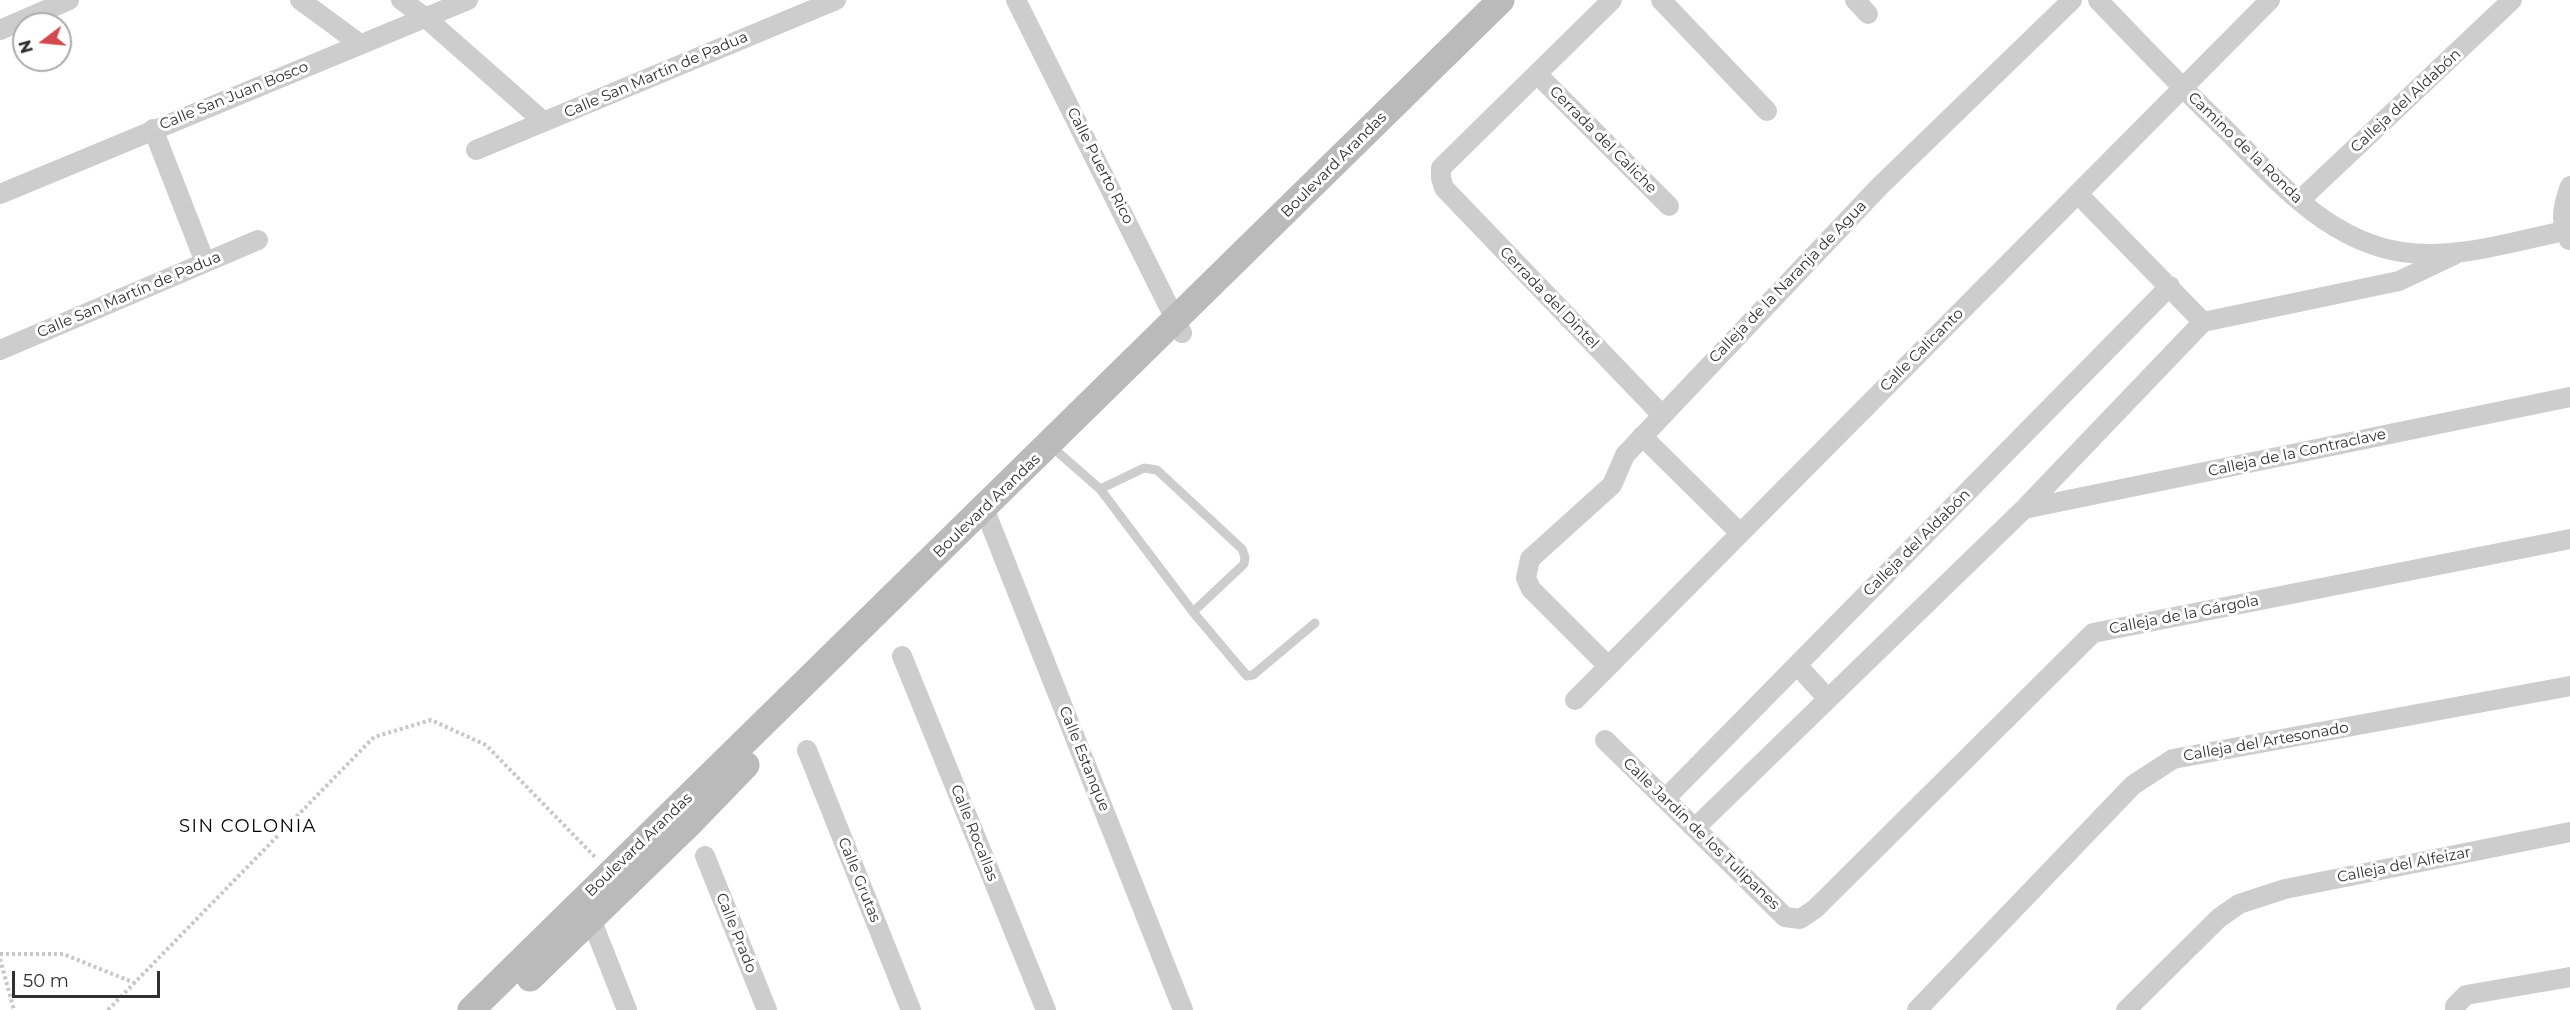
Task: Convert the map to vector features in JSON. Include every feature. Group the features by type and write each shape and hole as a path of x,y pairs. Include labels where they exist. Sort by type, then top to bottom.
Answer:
{"main road":[{"name":"Boulevard Arandas","path":"496,1010 585,911 610,873 987,516 1060,454 1179,327 1501,0"},
{"name":"Boulevard Arandas","path":"471,1010 585,911 1179,327 1519,0"}],"street":[{"path":"0,30 69,0"},
{"path":"300,0 360,44"},
{"path":"401,0 426,18 544,122"},
{"name":"Calle San Juan Bosco","path":"0,194 468,0"},
{"name":"Calle San Martín de Padua","path":"476,150 836,0"},
{"name":"Calle Puerto Rico","path":"1016,0 1179,327"},
{"path":"1537,74 1612,0"},
{"path":"1661,0 1767,111"},
{"name":"Calleja de la Naranja de Agua","path":"1608,666 1531,589 1526,578 1530,559 1612,485 1625,455 1642,436 1879,187 2072,0"},
{"name":"Camino de la Ronda","path":"2098,0 2183,88 2299,201 2338,228 2370,245 2404,252 2456,254 2567,236 2562,207 2570,186"},
{"name":"Calle Calicanto","path":"1575,700 2270,0"},
{"name":"Calleja del Aldabón","path":"2299,201 2512,0"},
{"name":"Cerrada del Dintel","path":"1537,74 1441,168 1444,188 1662,415"},
{"name":"Cerrada del Caliche","path":"1537,74 1669,206"},
{"path":"153,129 205,262"},
{"path":"1695,828 2024,509 2203,322 2078,194"},
{"name":"Calle San Martín de Padua","path":"0,350 258,240"},
{"name":"Camino de la Ronda","path":"2203,322 2399,280 2456,254"},
{"name":"Calleja del Aldabón","path":"1665,799 2170,286"},
{"name":"Calleja de la Contraclave","path":"2024,509 2570,397"},
{"path":"1642,436 1740,533"},
{"name":"Calle Estanque","path":"987,516 1184,1010"},
{"name":"Calleja de la Gárgola","path":"1800,919 1815,909 2093,633 2570,539"},
{"name":"Calle Rocallas","path":"902,656 1046,1010"},
{"path":"1797,665 1828,699"},
{"name":"Calleja del Artesonado","path":"1917,1010 2133,785 2173,759 2570,686"},
{"name":"Calle Jardín de los Tulipanes","path":"1605,740 1785,917 1800,919"},
{"name":"Calle Grutas","path":"807,750 911,1010"},
{"name":"Calleja del Alfeizar","path":"2126,1010 2219,918 2239,904 2284,889 2570,832"},
{"name":"Calle Prado","path":"705,856 767,1010"},
{"path":"585,911 627,1010"},
{"path":"2455,1010 2455,1006 2466,995 2570,977"}],"lane":[{"path":"1060,454 1100,489 1193,612 1248,676 1253,675 1315,623"},
{"path":"1100,489 1144,468 1156,470 1242,549 1245,557 1244,564 1193,612"}],"path":[{"path":"108,1010 374,737 431,720 486,745 610,873"},
{"path":"0,954 63,954 135,983"},
{"path":"0,959 14,1010"}],"district":[{"name":"SIN COLONIA","path":"248,827"}]}
